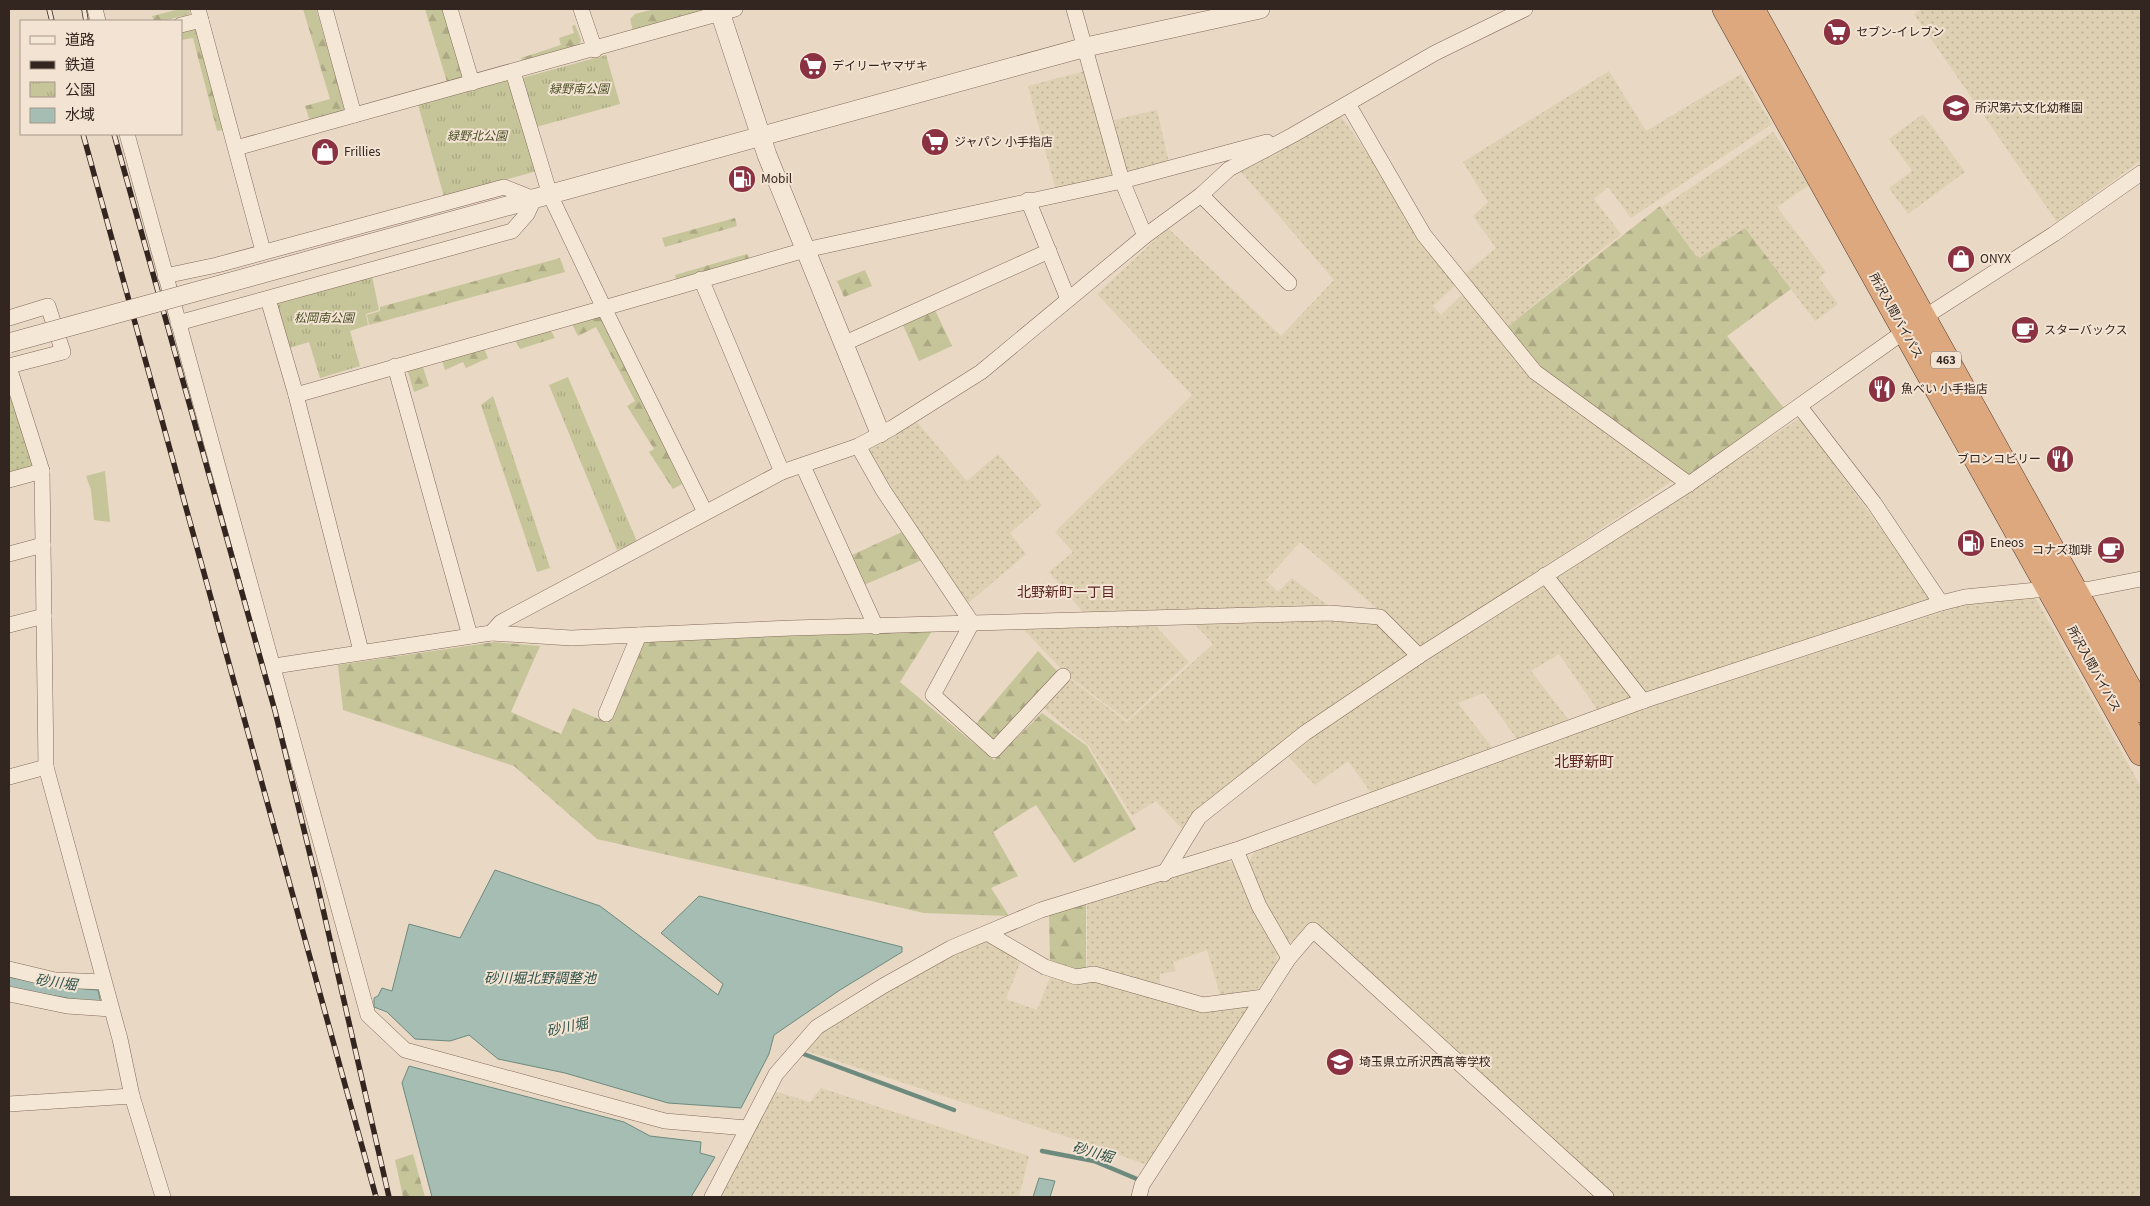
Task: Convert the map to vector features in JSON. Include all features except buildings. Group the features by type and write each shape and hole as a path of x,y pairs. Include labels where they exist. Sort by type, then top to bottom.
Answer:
{"highway":[{"name":"所沢入間バイパス","path":"1725,9 2074,590 2141,710"},
{"name":"所沢入間バイパス","path":"1752,9 2049,589 2141,754"}],"street":[{"path":"325,9 354,115"},
{"path":"450,9 472,83"},
{"path":"581,9 595,50"},
{"path":"1074,9 1122,181 1145,236"},
{"path":"9,343 1086,48 1260,9"},
{"path":"491,633 501,622 782,472 858,446 880,433 981,372 1145,236 1201,195 1229,169 1348,104 1434,53 1525,9"},
{"path":"236,148 595,50 725,10 761,137 842,344 880,433"},
{"path":"182,24 200,14 263,251"},
{"path":"513,72 542,197 604,308 705,512"},
{"path":"1348,104 1424,236 1534,372 1689,484"},
{"path":"127,135 275,668 368,1015 405,1050 665,1121 747,1128"},
{"path":"296,395 805,250 1122,181 1293,135"},
{"path":"1164,874 1199,818 1305,733 1419,656 1689,484 1800,407 1914,324 2054,234 2141,174"},
{"path":"166,276 216,265 504,187 542,197"},
{"path":"1201,195 1289,283"},
{"path":"178,323 512,231 542,197"},
{"path":"1028,200 1068,299"},
{"path":"842,344 1049,251"},
{"path":"701,279 782,472"},
{"path":"268,299 296,395 361,651"},
{"path":"9,318 48,306 63,352 9,366 42,471 46,767 104,982 132,1096 163,1197"},
{"path":"395,366 470,636"},
{"path":"1800,407 1874,503 1941,603"},
{"path":"858,446 884,490 972,623"},
{"path":"803,466 876,626"},
{"path":"9,480 42,471"},
{"path":"9,554 43,545"},
{"path":"1546,575 1643,701"},
{"path":"712,1197 776,1074 817,1027 883,986 951,948 1041,910 1164,874 1236,850 1643,701 1941,603 1965,597 2049,589 2074,590 2141,579"},
{"path":"275,668 281,665 361,651 491,633 571,638 972,623 1340,614 1380,617 1419,656"},
{"path":"9,625 44,616"},
{"path":"972,623 933,695 994,750 1062,676"},
{"path":"606,714 639,635"},
{"path":"9,777 46,767"},
{"path":"1236,850 1258,903 1288,958"},
{"path":"1139,1197 1142,1185 1288,958 1313,930 1606,1197"},
{"path":"987,933 1045,967 1076,977 1094,974 1202,1005 1264,997"},
{"path":"9,969 56,980 104,982"},
{"path":"9,994 67,1006 111,1009"},
{"path":"9,1104 105,1100 132,1096"}],"shaded area":[{"path":"1922,9 2141,9 2141,160 2057,222 1914,14"},
{"path":"1085,71 1113,175 1056,190 1028,86"},
{"path":"1609,71 1646,131 1741,74 1772,124 1631,218 1608,187 1594,199 1621,234 1502,331 1459,279 1496,248 1473,216 1488,202 1463,162"},
{"path":"1157,110 1169,163 1126,173 1114,120"},
{"path":"1338,112 1458,283 1433,306 1441,315 1467,290 1675,479 1420,651 1380,611 1300,542 1266,580 1278,592 1292,578 1331,608 1087,617 1049,572 1073,552 1055,532 1192,395 1097,294 1168,228 1281,336 1334,280 1236,166"},
{"path":"1923,114 1965,172 1908,214 1889,188 1912,171 1889,139"},
{"path":"1773,132 1809,185 1777,207 1826,272 1819,278 1838,304 1815,321 1745,228 1698,260 1662,207"},
{"path":"1800,418 1935,603 1646,696 1555,577"},
{"path":"917,422 967,481 998,454 1042,505 1010,533 1026,554 965,606 866,451"},
{"path":"1544,581 1636,699 1599,712 1559,654 1531,671 1571,723 1519,742 1484,693 1458,703 1494,750 1372,794 1348,761 1315,785 1285,753"},
{"path":"2035,597 2141,787 2141,1197 1612,1197 1387,994 1315,922 1312,922 1294,942 1285,940 1274,922 1249,862 1255,850 1588,727 1969,603"},
{"path":"1330,617 1379,620 1414,655 1188,835 1156,801 1132,816 1089,746 1042,707 1066,676 1127,722 1213,644 1194,623"},
{"path":"1152,622 1189,662 1127,720 1068,676 1023,629"},
{"path":"1226,861 1237,866 1261,926 1277,951 1276,966 1257,989 1245,996 1221,998 1207,950 1173,962 1176,971 1160,974 1160,989 1087,971 1087,899"},
{"path":"984,940 993,942 1020,963 1006,999 1037,1010 1052,973 1093,977 1170,999 1253,1006 1147,1165 804,1050 828,1026 925,969"},
{"path":"821,1088 1029,1156 1019,1197 718,1197 774,1091 810,1102"}],"green space":[{"path":"180,9 189,9 190,14 167,20 154,20 152,16"},
{"path":"303,9 316,9 347,114 311,124 305,106 330,99"},
{"path":"425,9 443,9 463,77 447,82"},
{"path":"569,9 581,40 578,47 523,64 521,58 561,45 559,38 574,33 572,26 575,25"},
{"path":"655,9 699,9 700,12 633,31 630,19 635,14"},
{"path":"197,29 223,130 217,131 193,38 182,40 182,33"},
{"name":"緑野南公園","path":"606,55 620,104 536,127 522,78"},
{"name":"緑野北公園","path":"511,75 537,171 444,197 417,101"},
{"path":"1660,206 1698,259 1745,228 1791,289 1727,336 1787,412 1689,478 1535,372 1502,331"},
{"path":"735,218 737,226 665,247 662,238"},
{"path":"747,254 750,260 676,281 675,275"},
{"path":"560,258 565,272 369,325 367,315 380,311 380,307"},
{"path":"865,270 872,286 844,297 837,281"},
{"name":"松岡南公園","path":"372,276 379,310 366,314 368,325 350,331 360,366 320,378 309,342 286,349 275,303"},
{"path":"935,310 952,346 919,361 903,325"},
{"path":"600,314 682,484 673,489 649,452 654,449 627,406 635,401 596,327 578,336 571,322"},
{"path":"549,328 555,338 520,349 515,339"},
{"path":"483,346 488,358 466,368 463,362 445,370 441,358"},
{"path":"422,364 429,386 414,392 407,369"},
{"path":"568,377 637,542 617,550 549,385"},
{"path":"9,388 34,461 30,468 9,474"},
{"path":"493,396 550,568 537,572 481,405"},
{"path":"105,471 110,522 94,520 91,490 86,476"},
{"path":"904,531 922,560 864,585 850,556"},
{"path":"932,631 900,682 994,760 1042,713 1087,746 1136,829 1074,863 1036,805 993,832 1018,876 991,888 1009,916 924,913 597,839 514,766 343,710 338,665 494,642 540,646 511,712 561,734 573,708 608,723 644,639"},
{"path":"1038,651 1060,674 996,745 975,725"},
{"path":"1086,900 1086,972 1050,964 1049,914"},
{"path":"413,1154 425,1197 403,1197 395,1160"}],"water":[{"name":"砂川堀北野調整池","path":"495,870 600,906 718,995 723,984 661,933 699,896 902,947 902,952 840,990 774,1035 769,1054 741,1108 668,1103 565,1073 498,1059 469,1035 450,1041 415,1039 387,1012 374,1007 374,998 378,996 382,988 392,991 409,924 460,938"},
{"path":"9,977 54,986 98,990 101,1004 9,988"},
{"path":"409,1066 624,1122 650,1136 701,1142 700,1153 715,1157 691,1197 432,1197 402,1083"},
{"path":"1039,1178 1055,1181 1050,1197 1033,1197"}],"waterway":[{"name":"砂川堀","path":"801,1053 954,1110"},
{"name":"砂川堀","path":"1042,1151 1094,1161 1137,1179"}],"railway":[{"path":"49,9 52,20"},
{"path":"84,9 86,20"},
{"path":"83,135 376,1197"},
{"path":"114,135 275,711 317,883 389,1197"}],"place":[{"name":"セブン-イレブン","path":"1837,32"},
{"name":"デイリーヤマザキ","path":"813,66"},
{"name":"所沢第六文化幼稚園","path":"1956,108"},
{"name":"ジャパン 小手指店","path":"935,142"},
{"name":"Frillies","path":"325,152"},
{"name":"Mobil","path":"742,179"},
{"name":"ONYX","path":"1961,259"},
{"name":"スターバックス","path":"2025,330"},
{"name":"魚べい 小手指店","path":"1882,389"},
{"name":"ブロンコビリー","path":"2060,459"},
{"name":"Eneos","path":"1971,543"},
{"name":"コナズ珈琲","path":"2111,550"},
{"name":"埼玉県立所沢西高等学校","path":"1340,1062"}],"district":[{"name":"北野新町一丁目","path":"1066,592"},
{"name":"北野新町","path":"1584,762"}]}
